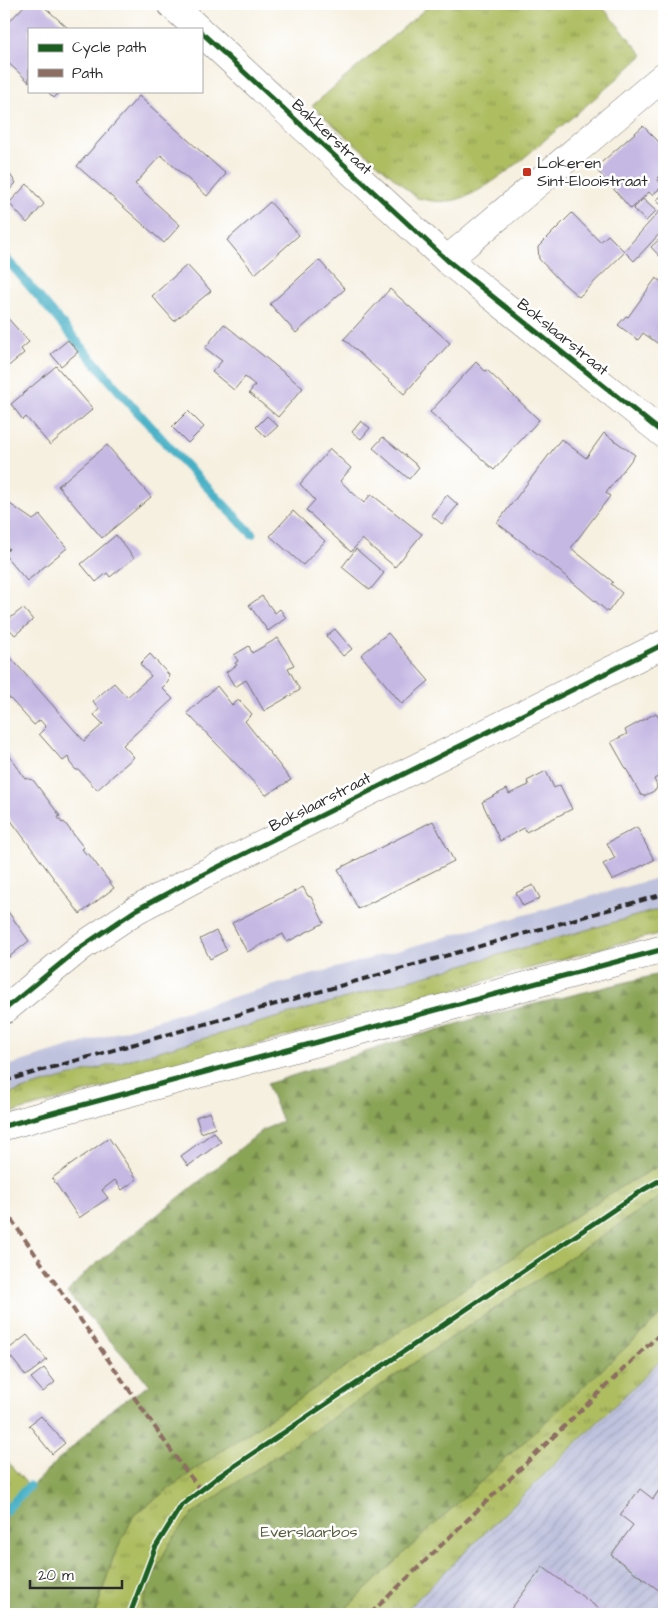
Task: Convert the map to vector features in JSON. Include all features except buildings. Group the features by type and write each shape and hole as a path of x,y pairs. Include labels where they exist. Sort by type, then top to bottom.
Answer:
{"street":[{"path":"171,4 197,28"},
{"name":"Bakkerstraat","path":"202,33 447,260"},
{"path":"447,260 664,76"},
{"name":"Bokslaarstraat","path":"447,260 664,434"},
{"name":"Bokslaarstraat","path":"4,1010 81,947 136,910 203,874 664,644"},
{"path":"4,1126 664,949"}],"shaded area":[{"path":"664,876 664,908 4,1095 4,1067 246,993"},
{"path":"664,1357 664,1614 402,1614"}],"green space":[{"path":"431,4 600,4 643,55 596,97 491,183 467,196 455,200 436,201 417,198 312,106"},
{"path":"664,908 664,933 624,942 4,1115 4,1095"},
{"path":"664,973 664,1163 617,1189 413,1322 202,1464 134,1515 113,1558 95,1614 4,1614 4,1512 114,1407 150,1385 67,1293 85,1273 263,1130 282,1121 267,1084 477,1018"},
{"path":"664,1163 664,1194 226,1490 190,1517 151,1581 139,1614 95,1614 113,1558 134,1515 202,1464 413,1322 617,1189"},
{"name":"Everslaarbos","path":"664,1194 664,1312 340,1614 139,1614 165,1551 180,1528 197,1510"},
{"path":"664,1312 664,1357 402,1614 340,1614 407,1550"},
{"path":"4,1458 29,1486 4,1512"}],"waterway":[{"path":"4,256 126,399 252,534"},
{"path":"4,1512 29,1486"}],"railway":[{"path":"4,1081 664,894"}],"marked path":[{"path":"4,1209 179,1462 201,1490"},
{"path":"370,1614 664,1330"}],"cycle path":[{"path":"202,33 447,260 664,434"},
{"path":"4,1010 81,947 136,910 194,879 664,644"},
{"path":"4,1126 664,949"},
{"path":"130,1614 155,1548 181,1506 218,1477 643,1190 664,1178"}],"place":[{"name":"Lokeren Sint-Elooistraat","path":"527,172"}]}
